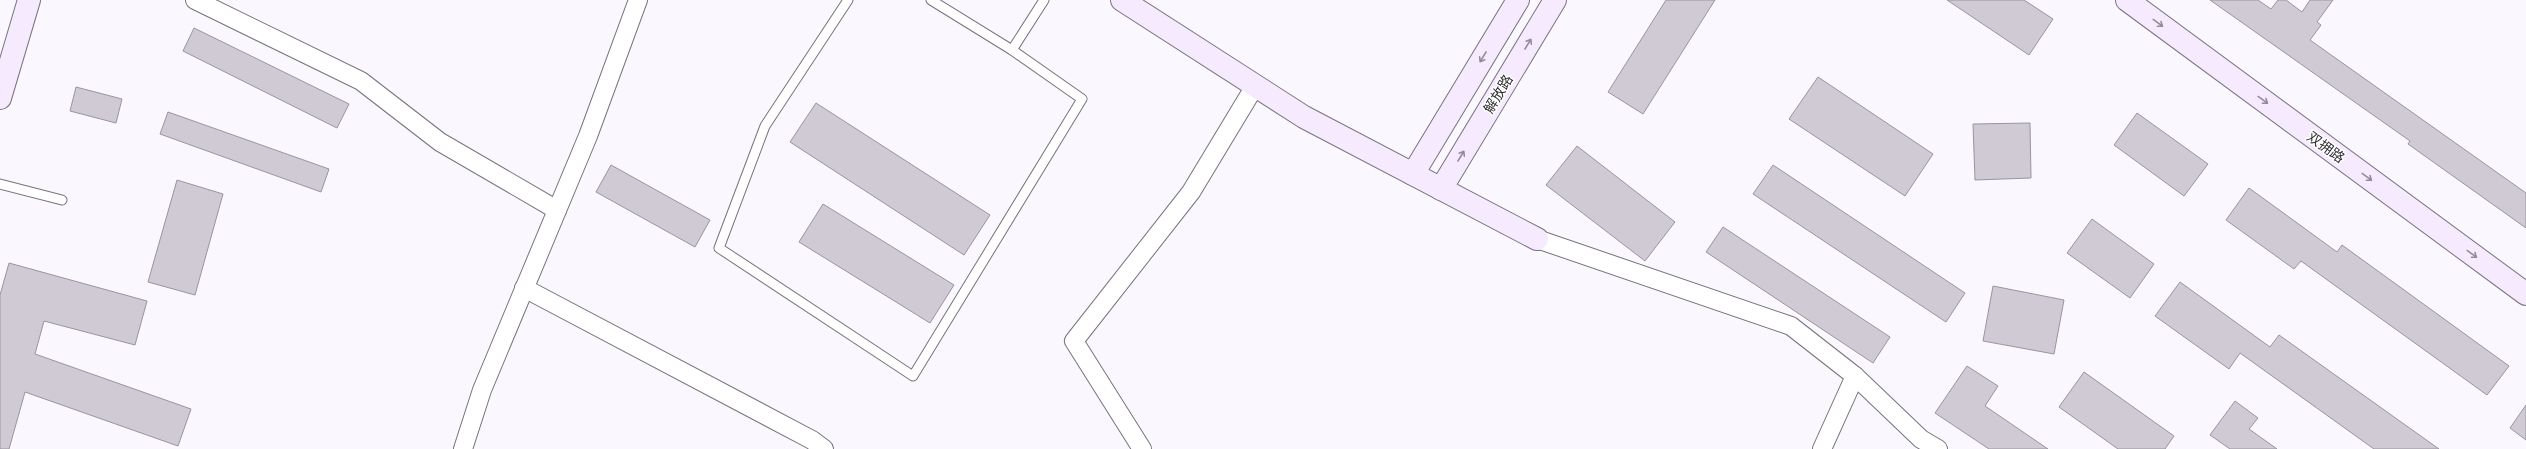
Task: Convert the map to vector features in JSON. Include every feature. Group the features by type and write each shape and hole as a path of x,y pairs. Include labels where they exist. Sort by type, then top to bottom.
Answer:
{"street":[{"path":"0,98 29,0"},
{"path":"195,0 361,81 440,142 557,210"},
{"path":"463,449 482,390 588,136 638,0"},
{"path":"1122,0 1304,117 1537,239 1791,326 1855,376 1921,439 1938,449"},
{"path":"1413,174 1518,0"},
{"name":"解放路","path":"1441,189 1555,0"},
{"name":"双拥路","path":"2127,0 2526,294"},
{"name":"双拥路","path":"2153,0 2526,276"},
{"path":"1142,449 1074,341 1191,192 1255,86"},
{"path":"524,288 799,442 824,449"},
{"path":"1822,449 1855,376"}],"lane":[{"path":"848,0 765,126 719,248 913,376 1082,99 1012,50 931,0"},
{"path":"1012,50 1044,0"},
{"path":"0,184 62,200"}],"building":[{"path":"1666,0 1715,0 1643,114 1608,92"},
{"path":"1947,0 2024,0 2053,19 2029,55"},
{"path":"2210,0 2258,0 2271,9 2278,0 2286,0 2302,12 2310,0 2333,0 2317,22 2321,25 2310,40 2526,193 2526,228 2408,144 2410,141"},
{"path":"194,28 349,104 337,128 183,51"},
{"path":"1818,77 1933,154 1905,196 1789,119"},
{"path":"76,87 122,99 116,123 70,111"},
{"path":"816,103 990,215 964,255 790,142"},
{"path":"168,112 329,169 321,192 160,134"},
{"path":"2137,113 2208,164 2184,196 2114,145"},
{"path":"2030,123 2031,178 1975,180 1973,124"},
{"path":"1577,146 1675,222 1645,261 1546,185"},
{"path":"611,165 710,220 695,247 596,192"},
{"path":"1773,165 1965,293 1946,322 1753,194"},
{"path":"177,180 223,194 195,295 148,282"},
{"path":"2249,188 2337,252 2342,245 2509,366 2487,395 2301,261 2294,269 2226,220"},
{"path":"823,204 954,285 930,323 799,242"},
{"path":"2092,219 2154,264 2130,298 2067,253"},
{"path":"1723,227 1890,337 1873,363 1706,252"},
{"path":"9,263 147,301 135,345 44,321 35,354 191,409 178,446 25,392 9,449 0,449 0,295"},
{"path":"2180,282 2270,347 2279,335 2439,449 2374,449 2240,353 2229,369 2155,316"},
{"path":"1993,286 2064,300 2054,354 1983,341"},
{"path":"1967,366 1998,386 1985,406 2048,449 1989,449 1935,413"},
{"path":"2084,372 2174,436 2165,449 2118,449 2059,407"},
{"path":"2235,401 2258,418 2249,429 2277,449 2230,449 2210,435"},
{"path":"2526,405 2526,440 2510,428"}]}
